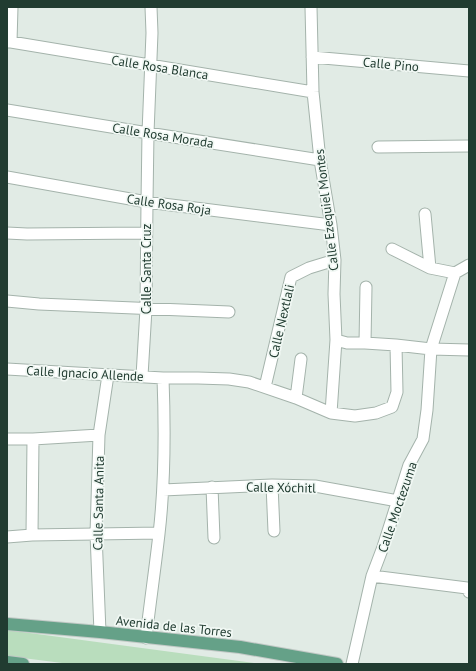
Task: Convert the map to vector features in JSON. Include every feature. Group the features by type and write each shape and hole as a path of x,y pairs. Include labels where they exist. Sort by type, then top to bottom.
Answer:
{"main road":[{"name":"Avenida de las Torres","path":"7,624 240,647 337,664"},
{"path":"7,662 24,664"}],"street":[{"path":"9,42 12,7"},
{"name":"Calle Santa Cruz","path":"142,376 146,309 148,133 152,65 151,7"},
{"name":"Calle Ezequiel Montes","path":"311,7 313,92 320,160 331,224 335,260 334,294 336,340 331,413"},
{"name":"Calle Rosa Blanca","path":"9,42 313,92"},
{"name":"Calle Pino","path":"312,57 469,71"},
{"name":"Calle Rosa Morada","path":"7,110 320,160"},
{"path":"378,146 469,146"},
{"name":"Calle Rosa Roja","path":"7,177 147,202 331,224"},
{"path":"425,214 430,268"},
{"path":"7,233 146,233"},
{"path":"392,249 430,268 455,273 469,265"},
{"name":"Calle Nextlali","path":"265,387 291,277 309,268 335,260"},
{"name":"Calle Moctezuma","path":"352,664 372,576 383,548 409,465 423,439 427,410 431,349 455,273"},
{"path":"364,343 366,286"},
{"path":"7,301 39,304 229,312"},
{"path":"336,340 347,343 469,350"},
{"name":"Calle Ignacio Allende","path":"7,369 163,378 229,379 249,382 265,387 331,413 355,416 376,413 392,407 397,392 396,345"},
{"path":"296,398 301,359"},
{"name":"Calle Santa Anita","path":"100,632 96,534 99,435 108,375"},
{"path":"146,638 159,534 162,490 165,414 163,378"},
{"path":"7,439 33,440 99,435"},
{"path":"32,535 33,440"},
{"path":"272,485 274,531"},
{"name":"Calle Xóchitl","path":"162,490 272,485 315,486 398,501"},
{"path":"212,487 214,538"},
{"path":"7,537 32,535 159,534"},
{"path":"372,576 468,588"}],"green space":[{"path":"7,630 262,664 70,664 7,656"}]}
